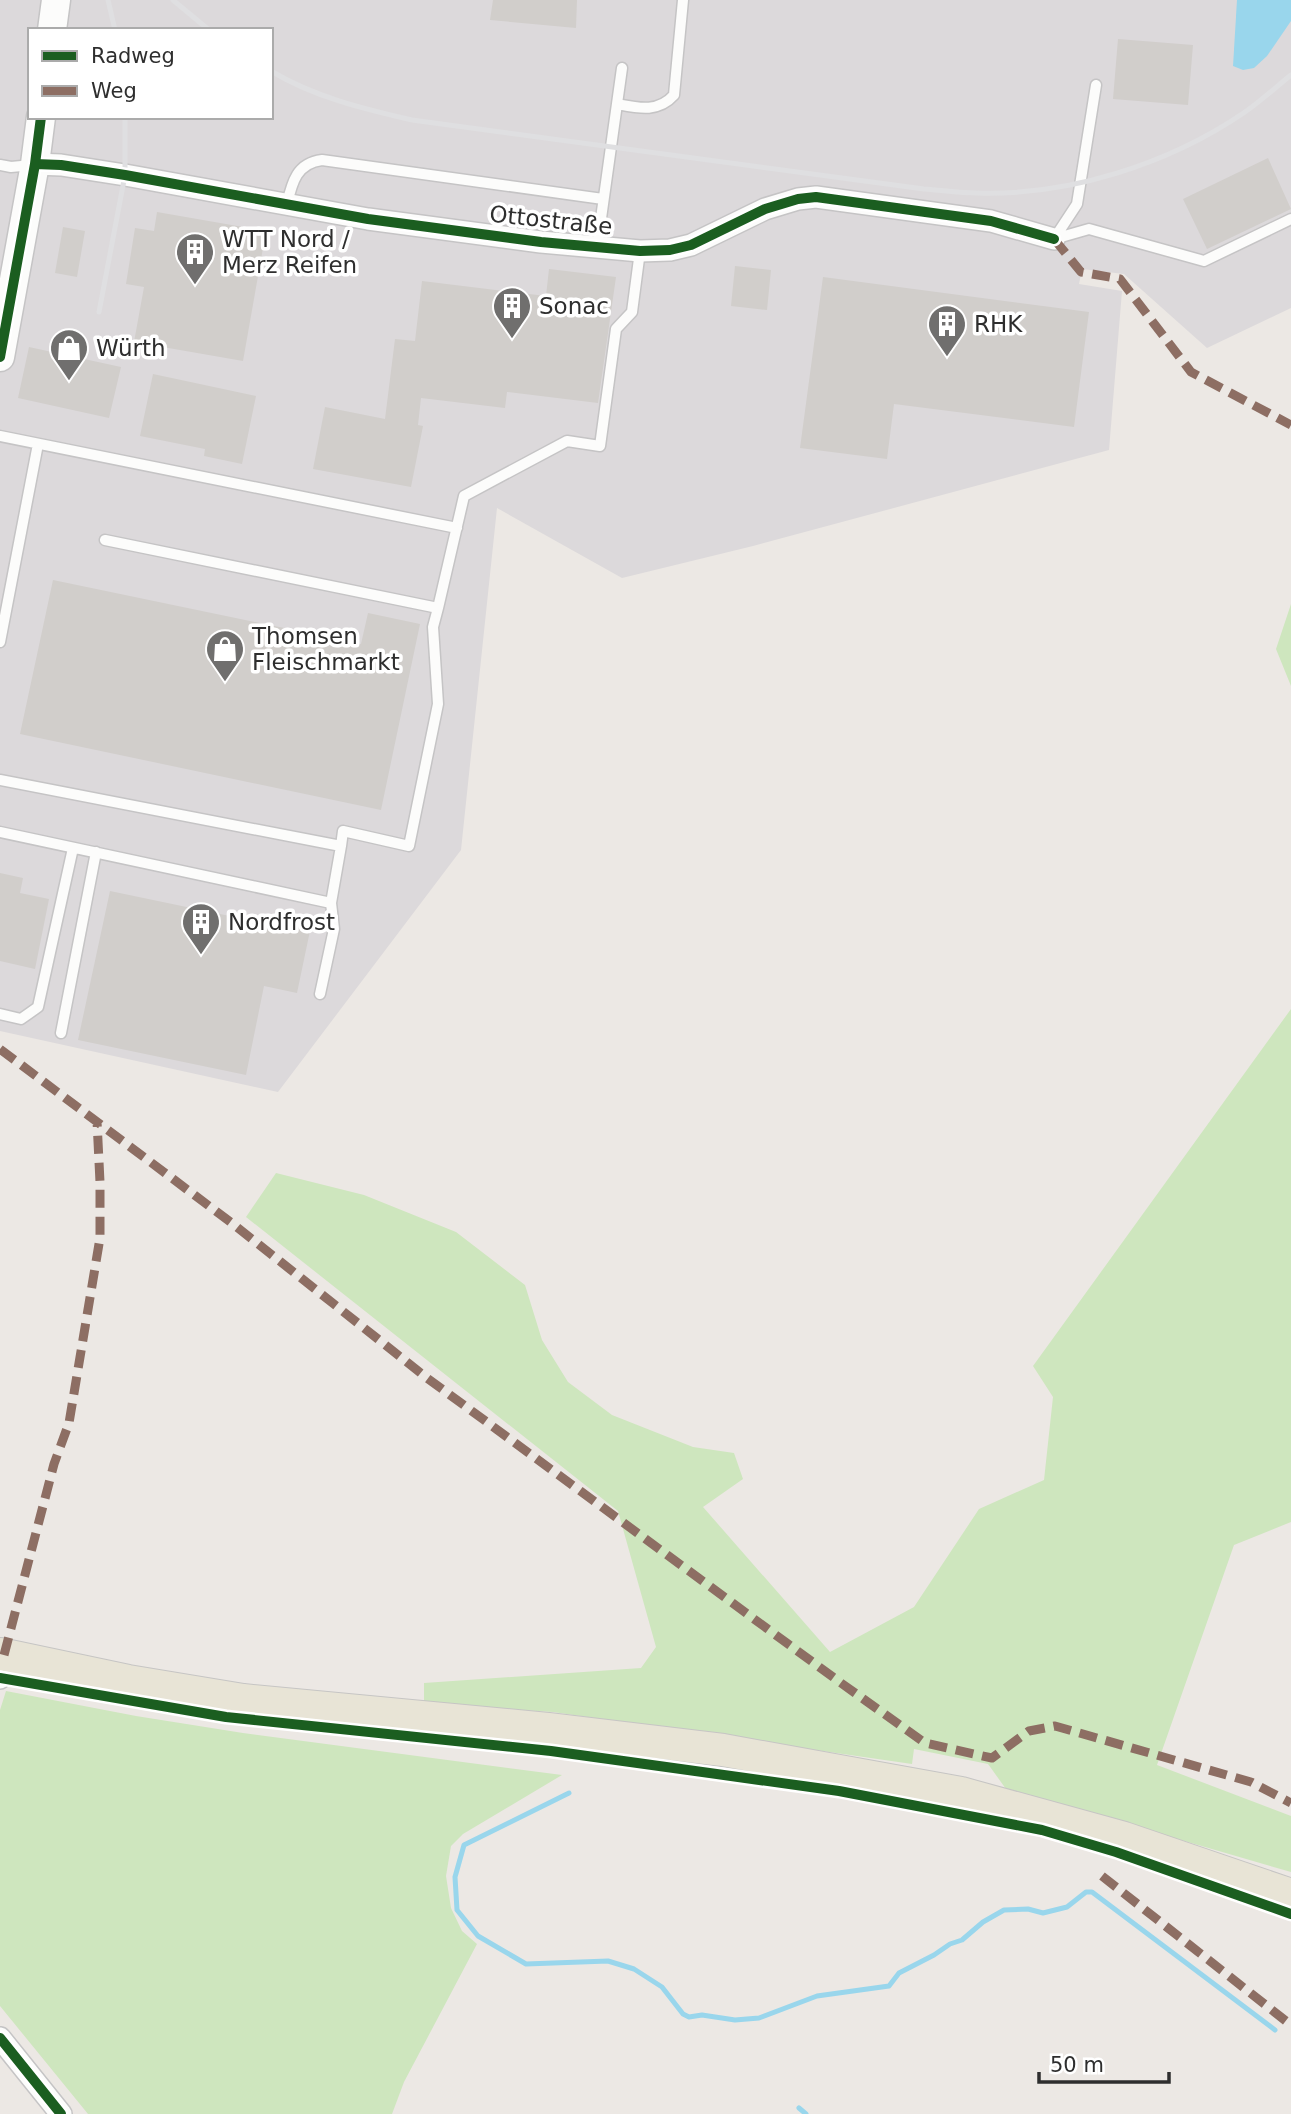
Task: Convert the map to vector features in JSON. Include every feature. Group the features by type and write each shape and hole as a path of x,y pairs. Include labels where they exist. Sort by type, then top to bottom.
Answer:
{"main road":[{"path":"1,1662 243,1700 723,1750 961,1793 1124,1838 1291,1895"}],"street":[{"path":"52,28 56,0"},
{"path":"0,357 3,315 35,164 41,119"},
{"name":"Ottostraße","path":"35,164 61,165 381,220 541,242 640,251 670,250 687,246 711,237 765,209 798,199 816,197 992,221 1054,239"},
{"path":"0,2038 61,2114"}],"lane":[{"path":"617,104 652,108 668,101 674,95 683,0"},
{"path":"597,247 622,68"},
{"path":"1054,239 1077,204 1096,85"},
{"path":"286,204 297,172 311,161 322,160 603,199"},
{"path":"0,165 11,167 35,164"},
{"path":"1054,239 1089,229 1205,261 1291,219"},
{"path":"320,994 334,929 331,903 343,831 409,846 438,704 433,627 464,496 567,441 600,446 616,329 632,312 640,251"},
{"path":"0,436 457,528"},
{"path":"0,642 38,444"},
{"path":"104,540 438,608"},
{"path":"0,780 341,846"},
{"path":"0,832 331,903"},
{"path":"0,1014 21,1020 38,1007 73,848"},
{"path":"61,1033 96,852"}],"shaded area":[{"path":"0,0 1291,0 1291,308 1207,348 1124,274 1082,269 1079,284 1122,291 1109,450 753,546 622,578 497,508 461,850 278,1092 0,1031"}],"green space":[{"path":"1291,604 1291,686 1276,649"},
{"path":"1291,1009 1291,1522 1234,1545 1157,1765 1291,1816 1291,1872 1006,1789 988,1764 914,1749 912,1764 553,1712 424,1704 424,1683 641,1668 656,1647 618,1511 246,1217 276,1173 364,1195 456,1232 525,1285 542,1340 568,1382 612,1415 693,1447 734,1453 743,1479 703,1507 830,1652 914,1607 979,1509 1044,1480 1053,1397 1033,1366"},
{"path":"6,1691 243,1733 562,1775 463,1834 451,1846 446,1876 451,1908 462,1931 477,1944 404,2082 392,2114 88,2114 0,2006 0,1710"}],"water":[{"path":"1237,0 1291,0 1291,21 1267,56 1254,68 1243,70 1233,66"}],"building":[{"path":"493,0 577,0 576,28 490,20"},
{"path":"1118,39 1193,45 1188,105 1113,99"},
{"path":"1268,158 1291,209 1207,249 1183,199"},
{"name":"WTT Nord / Merz Reifen","path":"157,212 266,231 243,361 134,342 144,287 126,284 135,228 154,231"},
{"path":"63,227 85,231 77,277 55,273"},
{"path":"735,266 771,270 767,310 731,306"},
{"name":"Sonac","path":"549,269 616,277 598,403 507,392 505,408 421,398 418,425 423,426 411,487 313,469 325,407 385,419 395,339 415,341 422,281 546,296"},
{"name":"RHK","path":"823,277 1089,312 1074,427 894,404 887,459 800,448"},
{"name":"Würth","path":"29,347 121,367 109,418 18,398"},
{"path":"153,374 256,396 242,464 204,456 205,449 140,436"},
{"path":"53,580 361,644 368,613 420,624 381,810 20,734"},
{"path":"0,873 23,878 20,893 49,899 35,969 0,961"},
{"name":"Nordfrost","path":"110,891 268,924 269,917 311,926 297,993 264,986 246,1075 78,1040"}],"waterway":[{"path":"569,1793 464,1845 455,1877 457,1910 478,1936 526,1964 608,1961 634,1969 662,1987 683,2014 689,2017 702,2015 735,2020 759,2018 817,1996 889,1986 899,1973 962,1940 983,1922 1004,1910 1028,1909 1043,1913 1067,1907 1086,1892 1092,1892 1275,2030"},
{"path":"799,2108 806,2114"}],"railway":[{"path":"108,0 115,28"},
{"path":"173,0 207,28"},
{"path":"273,72 322,95 412,120 964,193 1012,193 1047,189 1117,173 1151,161 1215,131 1251,108 1291,75"},
{"path":"99,312 125,175 125,119"}],"marked path":[{"path":"1054,239 1081,272 1120,279 1191,372 1291,425"},
{"path":"0,1049 233,1224 427,1378 925,1743 992,1758 1029,1731 1055,1726 1251,1782 1291,1803"},
{"path":"4,1655 54,1464 69,1423 100,1238 97,1121"},
{"path":"1102,1876 1291,2025"}],"cycle path":[{"path":"0,357 41,119"},
{"path":"35,164 61,165 125,175 368,219 541,242 640,251 670,250 691,245 765,209 798,199 816,197 991,221 1054,239"},
{"path":"0,1678 226,1717 551,1751 839,1791 1042,1830 1116,1852 1291,1914"},
{"path":"0,2038 61,2114"}],"place":[{"name":"WTT Nord / Merz Reifen","path":"195,286"},
{"name":"Sonac","path":"512,340"},
{"name":"RHK","path":"947,358"},
{"name":"Würth","path":"69,382"},
{"name":"Thomsen Fleischmarkt","path":"225,683"},
{"name":"Nordfrost","path":"201,956"}]}
